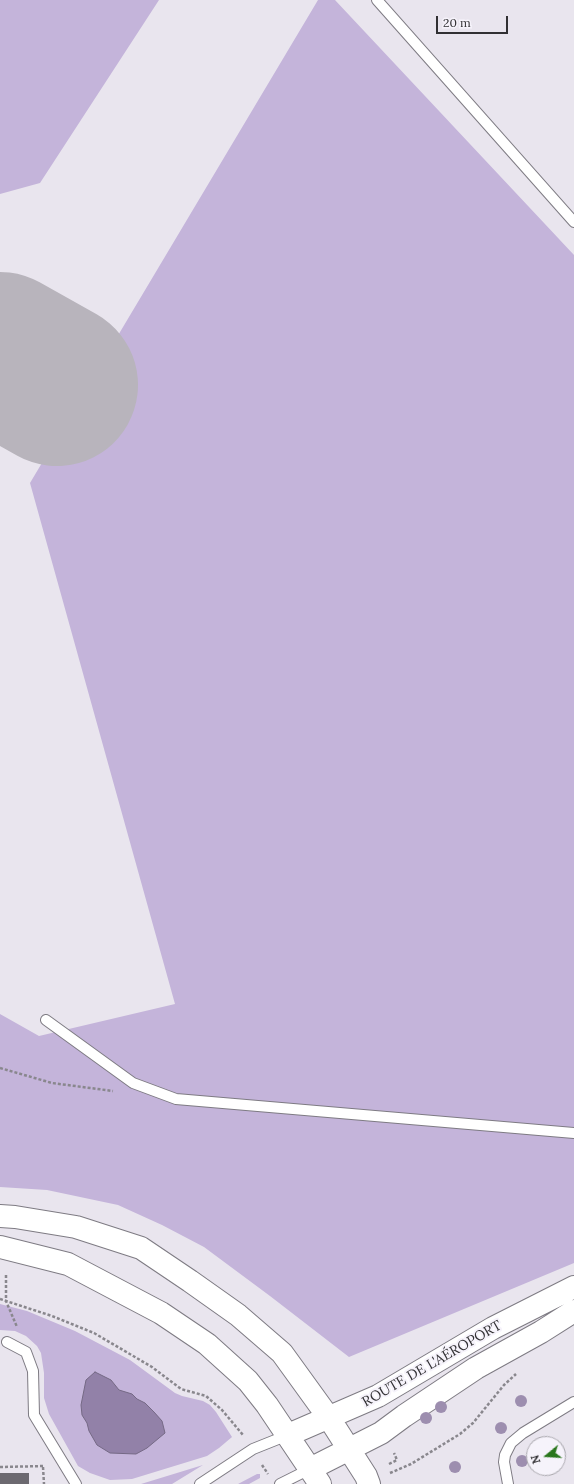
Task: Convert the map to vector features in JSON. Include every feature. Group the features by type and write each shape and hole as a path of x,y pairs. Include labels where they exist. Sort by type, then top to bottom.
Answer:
{"street":[{"path":"0,1216 76,1227 140,1248 238,1315 282,1353 329,1418 366,1476 369,1484"},
{"path":"0,1247 68,1264 161,1313 208,1344 248,1381 267,1405 315,1476"},
{"name":"ROUTE DE L'AÉROPORT","path":"288,1435 378,1396 493,1328 574,1287"},
{"name":"ROUTE DE L'AÉROPORT","path":"315,1476 349,1450 381,1433 476,1368 541,1332 574,1311"}],"lane":[{"path":"377,0 574,222"},
{"path":"46,1020 133,1083 176,1099 574,1133"},
{"path":"7,1342 26,1352 33,1371 34,1416 76,1484"},
{"path":"508,1484 504,1462 505,1455 511,1443 523,1433 574,1402"},
{"path":"200,1484 253,1450 288,1435"},
{"path":"280,1484 315,1476"}],"path":[{"path":"0,1068 52,1083 114,1091"},
{"path":"6,1275 6,1301 26,1352"},
{"path":"0,1299 52,1316 94,1333 152,1367 182,1388 206,1396 222,1410 242,1433"},
{"path":"389,1474 411,1464 460,1434 473,1423 504,1386 521,1371"},
{"path":"390,1464 397,1460 392,1450"},
{"path":"0,1467 50,1466"},
{"path":"43,1467 44,1484"}],"shaded area":[{"path":"0,0 159,0 40,183 0,194"},
{"path":"318,0 335,0 574,255 574,1263 349,1357 204,1247 162,1225 118,1205 47,1190 0,1187 0,1014 39,1036 175,1004 30,483"},
{"path":"0,1304 27,1311 75,1331 130,1360 175,1393 203,1401 210,1405 232,1437 207,1456 132,1479 110,1480 90,1473 78,1466 49,1414 44,1398 44,1373 41,1353 37,1346 26,1336 15,1331 0,1330"},
{"path":"95,1372 111,1380 119,1390 132,1394 137,1399 145,1403 162,1421 165,1433 147,1448 136,1454 110,1453 97,1445 82,1415 81,1405 86,1380"},
{"path":"203,1465 172,1484 141,1484"},
{"path":"257,1474 260,1474 260,1478 249,1484 238,1484"}],"building":[{"path":"0,1473 29,1473 29,1484 0,1484"}],"runway":[{"path":"0,353 57,385"}]}
